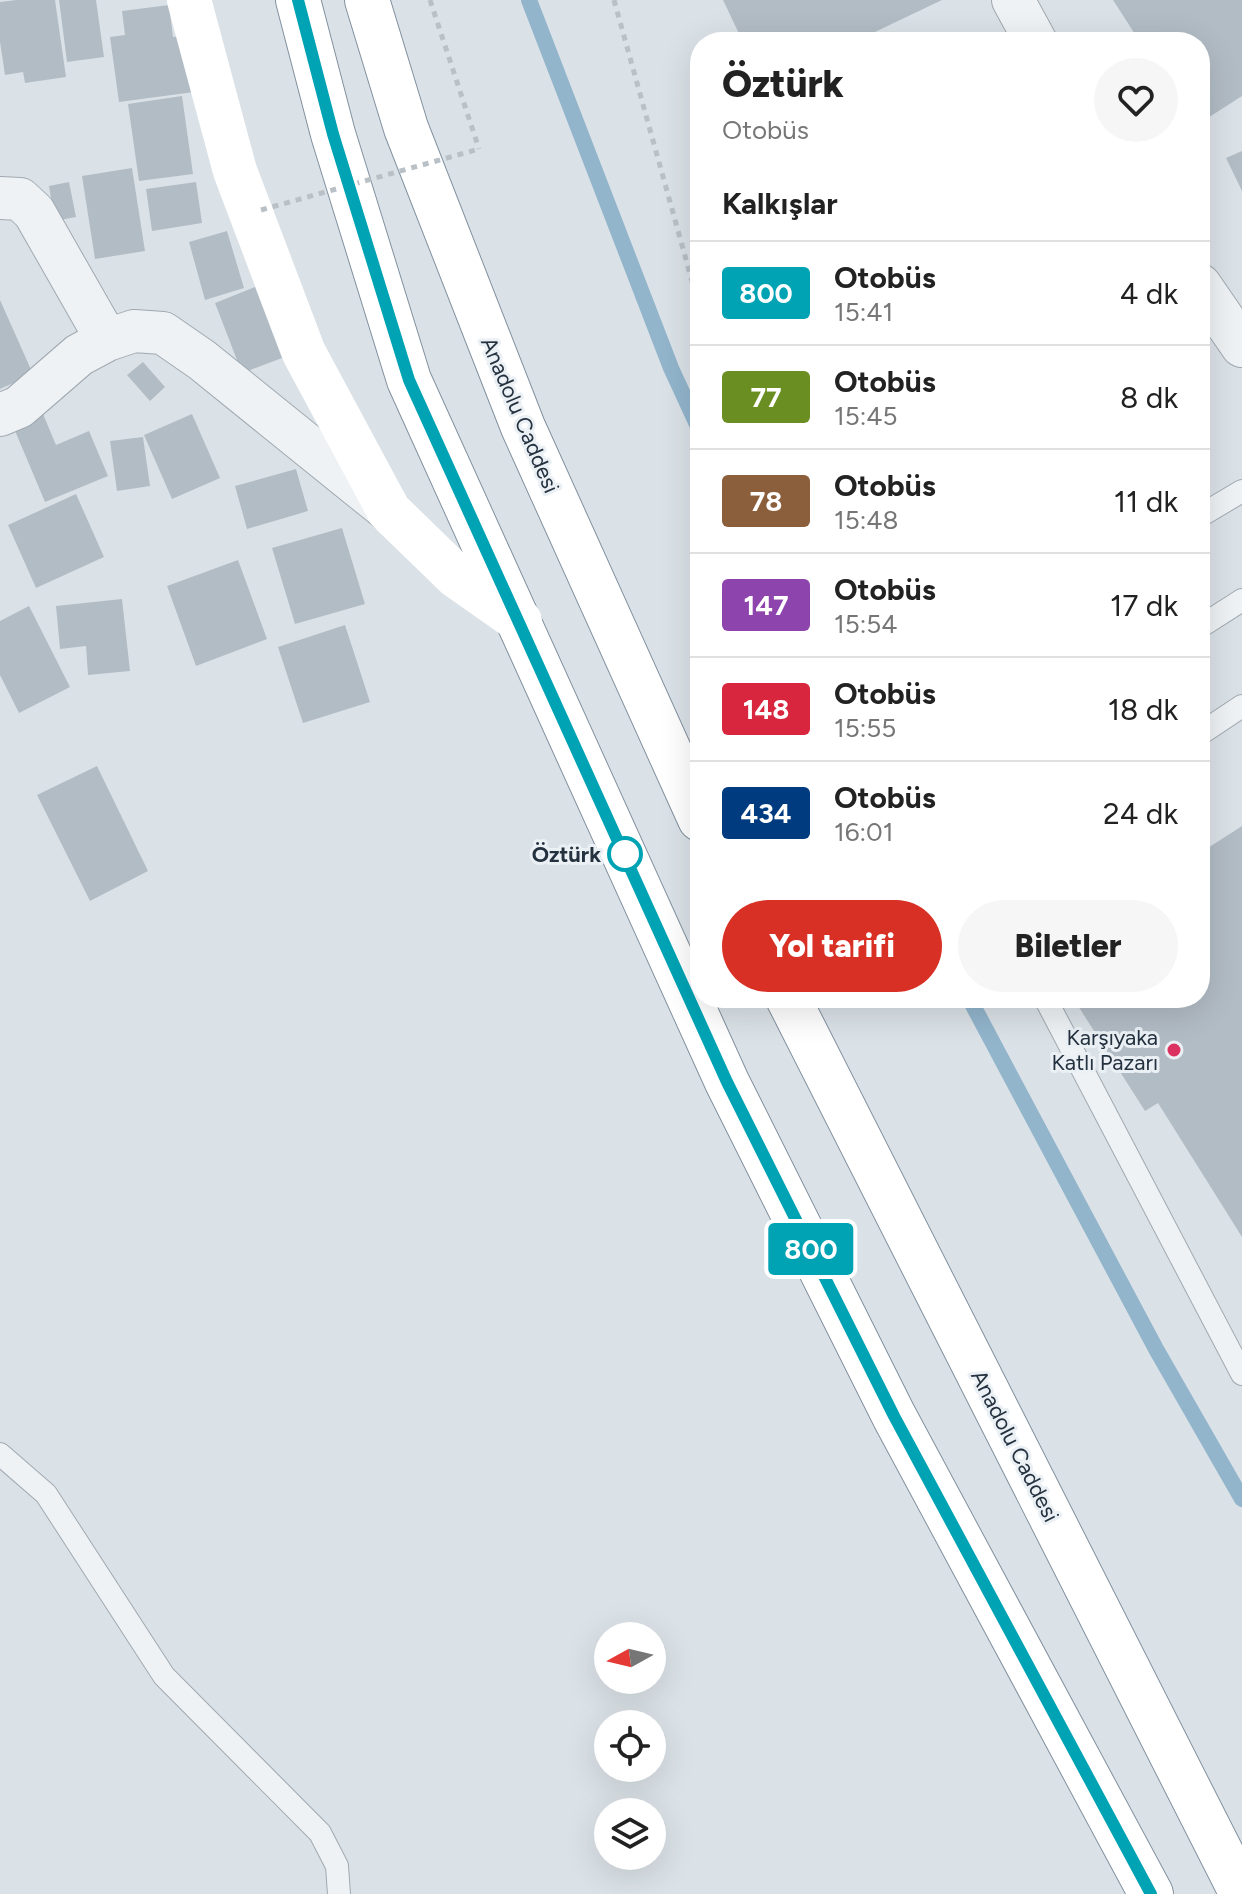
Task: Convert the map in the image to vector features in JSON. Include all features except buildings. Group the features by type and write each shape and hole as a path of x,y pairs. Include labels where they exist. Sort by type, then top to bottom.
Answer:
{"main road":[{"path":"189,0 235,171 304,353 389,511 456,576 520,621"},
{"path":"298,0 333,134 409,380 690,1000"},
{"name":"Anadolu Caddesi","path":"367,0 406,128 523,427 690,797"},
{"path":"694,1008 727,1082 902,1430 1151,1894"},
{"name":"Anadolu Caddesi","path":"793,1008 1242,1894"}],"street":[{"path":"1013,0 1031,32"},
{"path":"0,198 20,199 34,212 107,340"},
{"path":"1210,300 1242,346"},
{"path":"0,415 19,407 79,355 107,340 134,331 163,333 202,360 389,511"}],"lane":[{"path":"1210,510 1242,491"},
{"path":"1210,621 1242,600"},
{"path":"1210,727 1242,706"},
{"path":"1050,1008 1242,1374"},
{"path":"0,1454 46,1494 164,1676 320,1833 337,1866 339,1894"}],"path":[{"path":"261,210 479,149 430,0"},
{"path":"614,0 690,274"}],"waterway":[{"path":"529,0 671,368 690,409"},
{"path":"974,1008 1156,1349 1242,1499"}],"bus line":[{"name":"800","path":"298,0 333,134 409,380 690,1000"},
{"name":"800","path":"694,1008 727,1082 894,1416 1151,1894"}],"place":[{"name":"Öztürk","path":"625,854"},
{"name":"Karşıyaka Katlı Pazarı","path":"1174,1050"}]}
